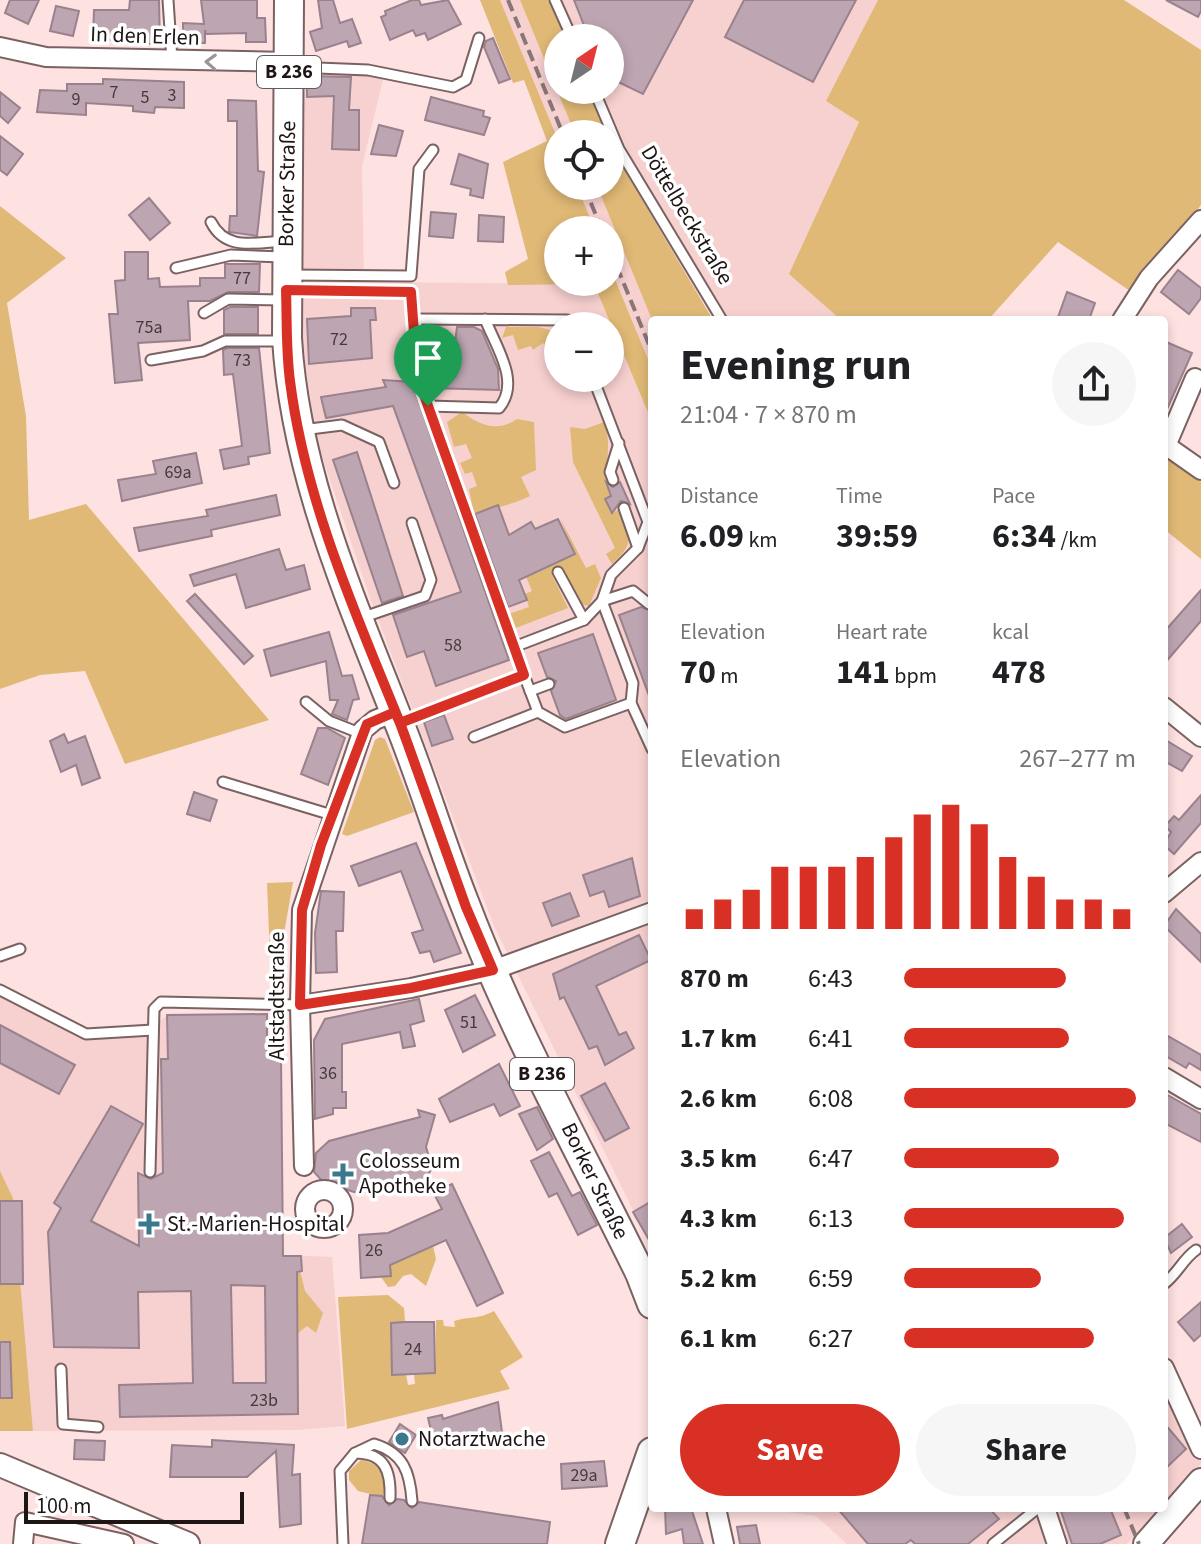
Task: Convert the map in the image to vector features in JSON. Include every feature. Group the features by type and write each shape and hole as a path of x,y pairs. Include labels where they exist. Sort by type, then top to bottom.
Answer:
{"main road":[{"name":"Borker Straße","path":"289,0 287,341 299,431 329,540 398,717 466,907 648,1294"},
{"path":"620,1544 648,1465"},
{"path":"1146,1544 1199,1489"}],"street":[{"name":"In den Erlen","path":"0,47 29,56 289,65"},
{"path":"1125,316 1149,278 1201,220"},
{"path":"1168,438 1195,378"},
{"path":"1168,447 1201,470"},
{"path":"1168,710 1201,737"},
{"path":"362,734 367,724 398,717"},
{"name":"Altstadtstraße","path":"313,1194 305,1169 300,1005 302,910 362,734"},
{"path":"1168,890 1201,862"},
{"path":"300,1005 411,988 493,970 648,913"},
{"path":"1168,1079 1201,1099"},
{"path":"1168,1377 1201,1449"},
{"path":"0,1465 188,1544"},
{"path":"717,1512 724,1544"},
{"path":"1046,1512 1057,1544"},
{"path":"23,1544 25,1522 124,1544"}],"lane":[{"path":"168,0 172,60"},
{"path":"555,0 566,24"},
{"path":"289,65 368,70 453,87 466,80 479,38"},
{"name":"Döttelbeckstraße","path":"600,104 619,149 720,316"},
{"path":"204,313 286,273 411,276 419,169 433,150"},
{"path":"211,222 219,237 286,273"},
{"path":"176,268 231,255 286,273 411,292 417,374 538,712 565,727 631,703"},
{"path":"415,319 544,320"},
{"path":"428,406 499,408 509,397 510,381 485,319"},
{"path":"151,360 203,351 225,341 287,341"},
{"path":"514,647 584,620 602,601 611,575 638,548 648,522 599,392"},
{"path":"299,431 342,425 356,429 379,442 394,483"},
{"path":"613,480 610,472 619,443"},
{"path":"624,508 638,548"},
{"path":"359,619 425,596 431,580 412,523"},
{"path":"558,572 584,620"},
{"path":"602,601 633,591 648,603"},
{"path":"602,601 633,683 631,703 648,740"},
{"path":"398,717 524,675"},
{"path":"530,691 549,684"},
{"path":"306,702 329,721 362,734"},
{"path":"474,737 538,712"},
{"path":"223,782 332,815"},
{"path":"0,956 20,949"},
{"path":"0,990 86,1034 153,1030"},
{"path":"150,1172 154,1009 161,1002 300,1005"},
{"path":"1168,1281 1179,1273 1185,1258 1196,1250"},
{"path":"61,1369 63,1424 98,1427"},
{"path":"343,1544 340,1471 355,1453 374,1444 399,1457 410,1478 412,1501"},
{"path":"355,1453 381,1459 387,1466 390,1498"},
{"path":"993,1544 1033,1512"}],"shaded area":[{"path":"480,0 500,0 550,120 544,120 544,133 524,80 513,83"},
{"path":"500,0 520,0 544,58 544,104 563,104 569,120 550,120"},
{"path":"520,0 548,0 559,24 544,24 544,58"},
{"path":"562,0 878,0 827,101 859,122 790,274 837,316 728,316 635,165 624,141 624,120 614,120 607,104 624,104 624,24 571,24"},
{"path":"878,0 1124,0 1201,50 1201,205 1133,293 1058,242 992,316 836,316 789,274 859,122 826,101"},
{"path":"303,73 384,76 362,166 364,282 544,284 544,296 599,296 606,312 544,312 544,392 624,392 624,355 648,412 648,1241 494,926 370,598 317,442 300,328"},
{"path":"563,104 593,104 600,120 569,120"},
{"path":"544,142 544,200 583,200 589,216 544,216 544,285 508,285 505,272 528,259 503,162"},
{"path":"624,169 711,316 650,316 624,252 624,216 609,216 603,200 624,200"},
{"path":"583,200 603,200 609,216 589,216"},
{"path":"0,206 66,258 7,303 26,416 29,520 86,504 269,720 125,764 85,671 40,675 0,689"},
{"path":"624,252 650,316 648,359 622,296"},
{"path":"599,296 622,296 648,359 648,412 624,355 624,312 606,312"},
{"path":"506,327 544,328 544,344 533,350 531,346 518,350 513,335 502,338"},
{"path":"462,412 489,426 502,426 517,419 534,422 536,470 521,477 530,496 474,514 469,489 477,486 472,472 465,474 460,463 472,458 466,444 454,447 447,422"},
{"path":"604,422 611,496 605,499 611,513 618,510 628,539 625,550 612,564 606,554 615,548 573,462 570,427 585,429"},
{"path":"1168,459 1201,482 1201,559 1168,532"},
{"path":"560,518 586,568 595,564 601,578 589,606 581,604 562,570 552,575 568,608 513,629 506,615 529,607 525,594 532,591 517,555 535,572 575,554"},
{"path":"380,737 385,739 414,812 347,836 342,834 375,740"},
{"path":"293,882 284,934 285,984 280,989 280,982 271,983 267,883"},
{"name":"St.-Marien-Hospital","path":"0,996 87,1038 143,1036 167,1015 267,1014 267,1056 281,1057 283,1255 332,1257 345,1426 296,1430 33,1431 13,1198 0,1171"},
{"path":"0,1171 13,1198 33,1431 0,1431"},
{"path":"433,1246 436,1259 426,1286 411,1274 403,1276 395,1286 388,1287 381,1277 391,1276 390,1265"},
{"path":"300,1271 305,1291 323,1313 316,1333 307,1326 298,1333 297,1272"},
{"path":"388,1295 404,1308 405,1322 391,1323 393,1375 406,1374 408,1385 415,1384 414,1374 435,1373 436,1320 443,1320 444,1326 455,1327 454,1321 494,1311 523,1357 500,1371 510,1389 347,1429 338,1297"},
{"path":"1168,1391 1187,1439 1201,1459 1201,1464 1168,1501"},
{"path":"362,1459 380,1467 385,1477 383,1497 358,1491 349,1480 349,1471"},
{"path":"787,1512 1158,1512 1127,1544 847,1544 816,1516"}],"building":[{"path":"10,0 39,0 28,24 5,13"},
{"path":"130,0 159,0 160,45 93,38 94,10 129,10"},
{"path":"201,0 257,0 257,18 265,18 266,42 246,42 246,33 206,34 205,30 205,43 183,43 183,23 204,24"},
{"path":"318,0 333,0 340,23 352,19 361,43 349,47 347,41 316,51 310,32 322,28"},
{"path":"419,0 421,5 448,0 461,24 428,40 425,33 416,36 413,30 390,40 381,17 386,15 385,11"},
{"path":"574,0 693,0 643,94 624,85 624,24 583,24"},
{"path":"744,0 856,0 813,82 725,37"},
{"path":"1166,0 1201,0 1201,11 1198,17"},
{"path":"56,6 79,11 73,36 50,31"},
{"path":"493,38 510,79 499,83 484,47 486,41"},
{"path":"307,76 351,77 349,110 359,110 359,150 332,149 334,96 307,97"},
{"path":"103,79 184,82 184,108 155,107 154,113 133,111 133,106 86,103 86,115 37,112 40,90 67,91 67,84 103,84"},
{"path":"0,92 20,108 8,123 0,116"},
{"path":"431,97 484,111 483,116 490,118 484,135 425,120"},
{"path":"228,100 256,101 258,171 264,172 257,236 229,232 230,216 237,216 237,121 228,121"},
{"path":"379,125 403,131 396,156 371,154"},
{"path":"0,136 23,154 7,175 0,170"},
{"path":"459,154 488,164 483,198 470,195 471,189 451,184"},
{"path":"149,198 170,223 150,240 129,215"},
{"path":"431,212 456,214 453,238 429,236"},
{"path":"479,215 504,217 503,242 478,241"},
{"path":"125,252 148,252 148,279 159,278 160,287 200,286 200,278 225,278 225,264 260,264 259,292 228,292 210,301 188,301 190,340 138,343 142,380 115,383 109,314 118,314 115,281 125,280"},
{"path":"1178,270 1201,288 1201,298 1189,314 1161,292"},
{"path":"1067,292 1095,303 1090,316 1058,316"},
{"path":"230,307 258,307 258,334 224,334 224,310"},
{"path":"351,308 375,308 376,320 370,320 372,358 309,364 307,319 351,316"},
{"path":"457,327 474,327 482,331 498,369 499,390 430,388 426,376 426,348 454,350"},
{"path":"1168,343 1192,353 1168,407"},
{"path":"259,348 270,453 248,457 249,464 224,469 220,450 242,446 233,374 224,375 223,350"},
{"path":"383,380 412,382 509,660 436,686 424,651 407,657 393,615 461,592 393,406 326,418 321,397 386,387"},
{"path":"357,452 403,596 382,603 333,460"},
{"path":"196,453 202,483 122,501 118,480 156,474 153,461"},
{"path":"606,482 613,487 620,482 630,504 621,501 612,513 605,499 611,496"},
{"path":"276,495 280,515 211,530 212,536 139,551 134,528 208,516 206,510"},
{"path":"498,505 509,535 531,522 535,529 558,519 575,554 519,580 527,600 508,607 475,514"},
{"path":"279,549 286,570 304,565 310,589 246,608 236,574 194,586 190,575"},
{"path":"1201,590 1201,621 1168,659 1168,627"},
{"path":"195,594 253,656 244,664 187,601"},
{"path":"641,607 648,610 648,693 619,615"},
{"path":"329,632 342,676 352,675 359,699 353,700 347,720 332,714 338,700 330,700 326,661 271,676 264,650"},
{"path":"593,634 616,700 566,719 560,715 551,691 556,681 547,677 538,653"},
{"path":"444,715 453,739 432,746 424,722"},
{"path":"318,728 327,728 345,738 328,785 301,774"},
{"path":"64,734 68,743 85,736 100,778 82,785 76,765 61,772 50,741"},
{"path":"1168,741 1192,756 1182,771 1168,763"},
{"path":"194,792 217,800 210,821 187,814"},
{"path":"1201,795 1201,823 1174,854 1168,849 1171,832 1168,823 1174,816 1179,820"},
{"path":"416,843 461,953 434,962 430,951 420,953 412,933 423,930 401,871 359,886 351,866"},
{"path":"632,858 640,896 609,907 604,891 590,896 583,875"},
{"path":"321,891 344,892 343,931 336,931 337,972 316,973 315,933"},
{"path":"570,893 579,916 552,926 543,903"},
{"path":"1176,909 1201,934 1201,962 1168,930 1168,920"},
{"path":"639,935 648,954 648,961 596,986 619,1035 626,1032 634,1048 605,1065 597,1046 589,1049 564,997 560,999 553,974"},
{"path":"475,995 495,1035 463,1052 445,1010"},
{"path":"419,999 424,1021 410,1025 415,1046 403,1048 400,1032 342,1044 342,1092 346,1092 346,1108 333,1108 333,1114 315,1119 314,1040 325,1019"},
{"path":"267,1014 267,1057 281,1057 283,1256 301,1256 302,1271 297,1272 298,1414 120,1417 119,1385 193,1383 191,1291 138,1292 139,1348 54,1347 48,1232 61,1208 54,1203 111,1106 143,1124 91,1221 139,1246 138,1173 151,1179 163,1173 161,1059 168,1059 167,1015","holes":["231,1285 265,1286 266,1383 233,1383"]},
{"path":"0,1025 75,1065 59,1094 0,1063"},
{"path":"1168,1036 1201,1055 1201,1070 1189,1063 1186,1068 1168,1057"},
{"path":"499,1064 520,1106 500,1116 494,1104 450,1122 439,1099"},
{"path":"605,1083 629,1128 605,1141 581,1096"},
{"path":"1168,1095 1201,1114 1201,1142 1168,1125"},
{"path":"537,1107 553,1139 537,1150 519,1114"},
{"path":"418,1110 435,1115 426,1147 432,1167 426,1180 406,1192 354,1192 323,1182 314,1172 316,1153 329,1141 420,1117"},
{"path":"549,1152 572,1196 580,1192 597,1225 578,1235 557,1193 549,1197 531,1161"},
{"path":"452,1184 503,1293 477,1306 446,1240 390,1265 391,1276 361,1278 359,1235 388,1233 442,1209 433,1192"},
{"path":"0,1201 22,1201 23,1284 0,1284"},
{"path":"648,1203 648,1238 633,1212"},
{"path":"1182,1224 1192,1237 1171,1253 1168,1235"},
{"path":"1201,1302 1201,1335 1194,1341 1178,1322"},
{"path":"434,1322 435,1373 392,1375 391,1323"},
{"path":"0,1342 10,1342 12,1398 0,1398"},
{"path":"498,1402 502,1432 470,1444 435,1447 428,1418 442,1415 443,1419"},
{"name":"Notarztwache","path":"400,1424 416,1435 405,1453 389,1442"},
{"path":"1168,1428 1186,1449 1168,1466"},
{"path":"75,1440 105,1441 104,1460 74,1459"},
{"path":"212,1440 294,1445 292,1475 300,1474 301,1524 280,1527 276,1451 247,1477 170,1477 172,1445 212,1447"},
{"path":"604,1461 607,1486 562,1489 561,1464"},
{"path":"370,1495 382,1496 389,1505 397,1499 404,1500 412,1508 419,1502 550,1522 547,1544 362,1544"},
{"path":"665,1512 692,1512 703,1544 684,1544 682,1529 666,1534"},
{"path":"840,1512 993,1512 999,1519 968,1544 915,1544 911,1540 905,1544 868,1544"},
{"path":"1061,1512 1112,1512 1121,1535 1100,1544 1072,1544"},
{"path":"756,1525 760,1544 740,1544 737,1527"}],"railway":[{"path":"508,0 557,120"},
{"path":"590,200 596,216"},
{"path":"624,284 648,342"},
{"path":"1126,1512 1139,1544"}],"place":[{"name":"Colosseum Apotheke","path":"343,1174"},
{"name":"St.-Marien-Hospital","path":"149,1224"},
{"name":"Notarztwache","path":"402,1439"}],"route":[{"path":"428,406 417,374 411,292 286,290 290,381 302,448 329,540 400,723 466,907 493,970 411,988 300,1005 302,910 321,845 367,724 395,712 400,723 524,675 428,406"}]}
